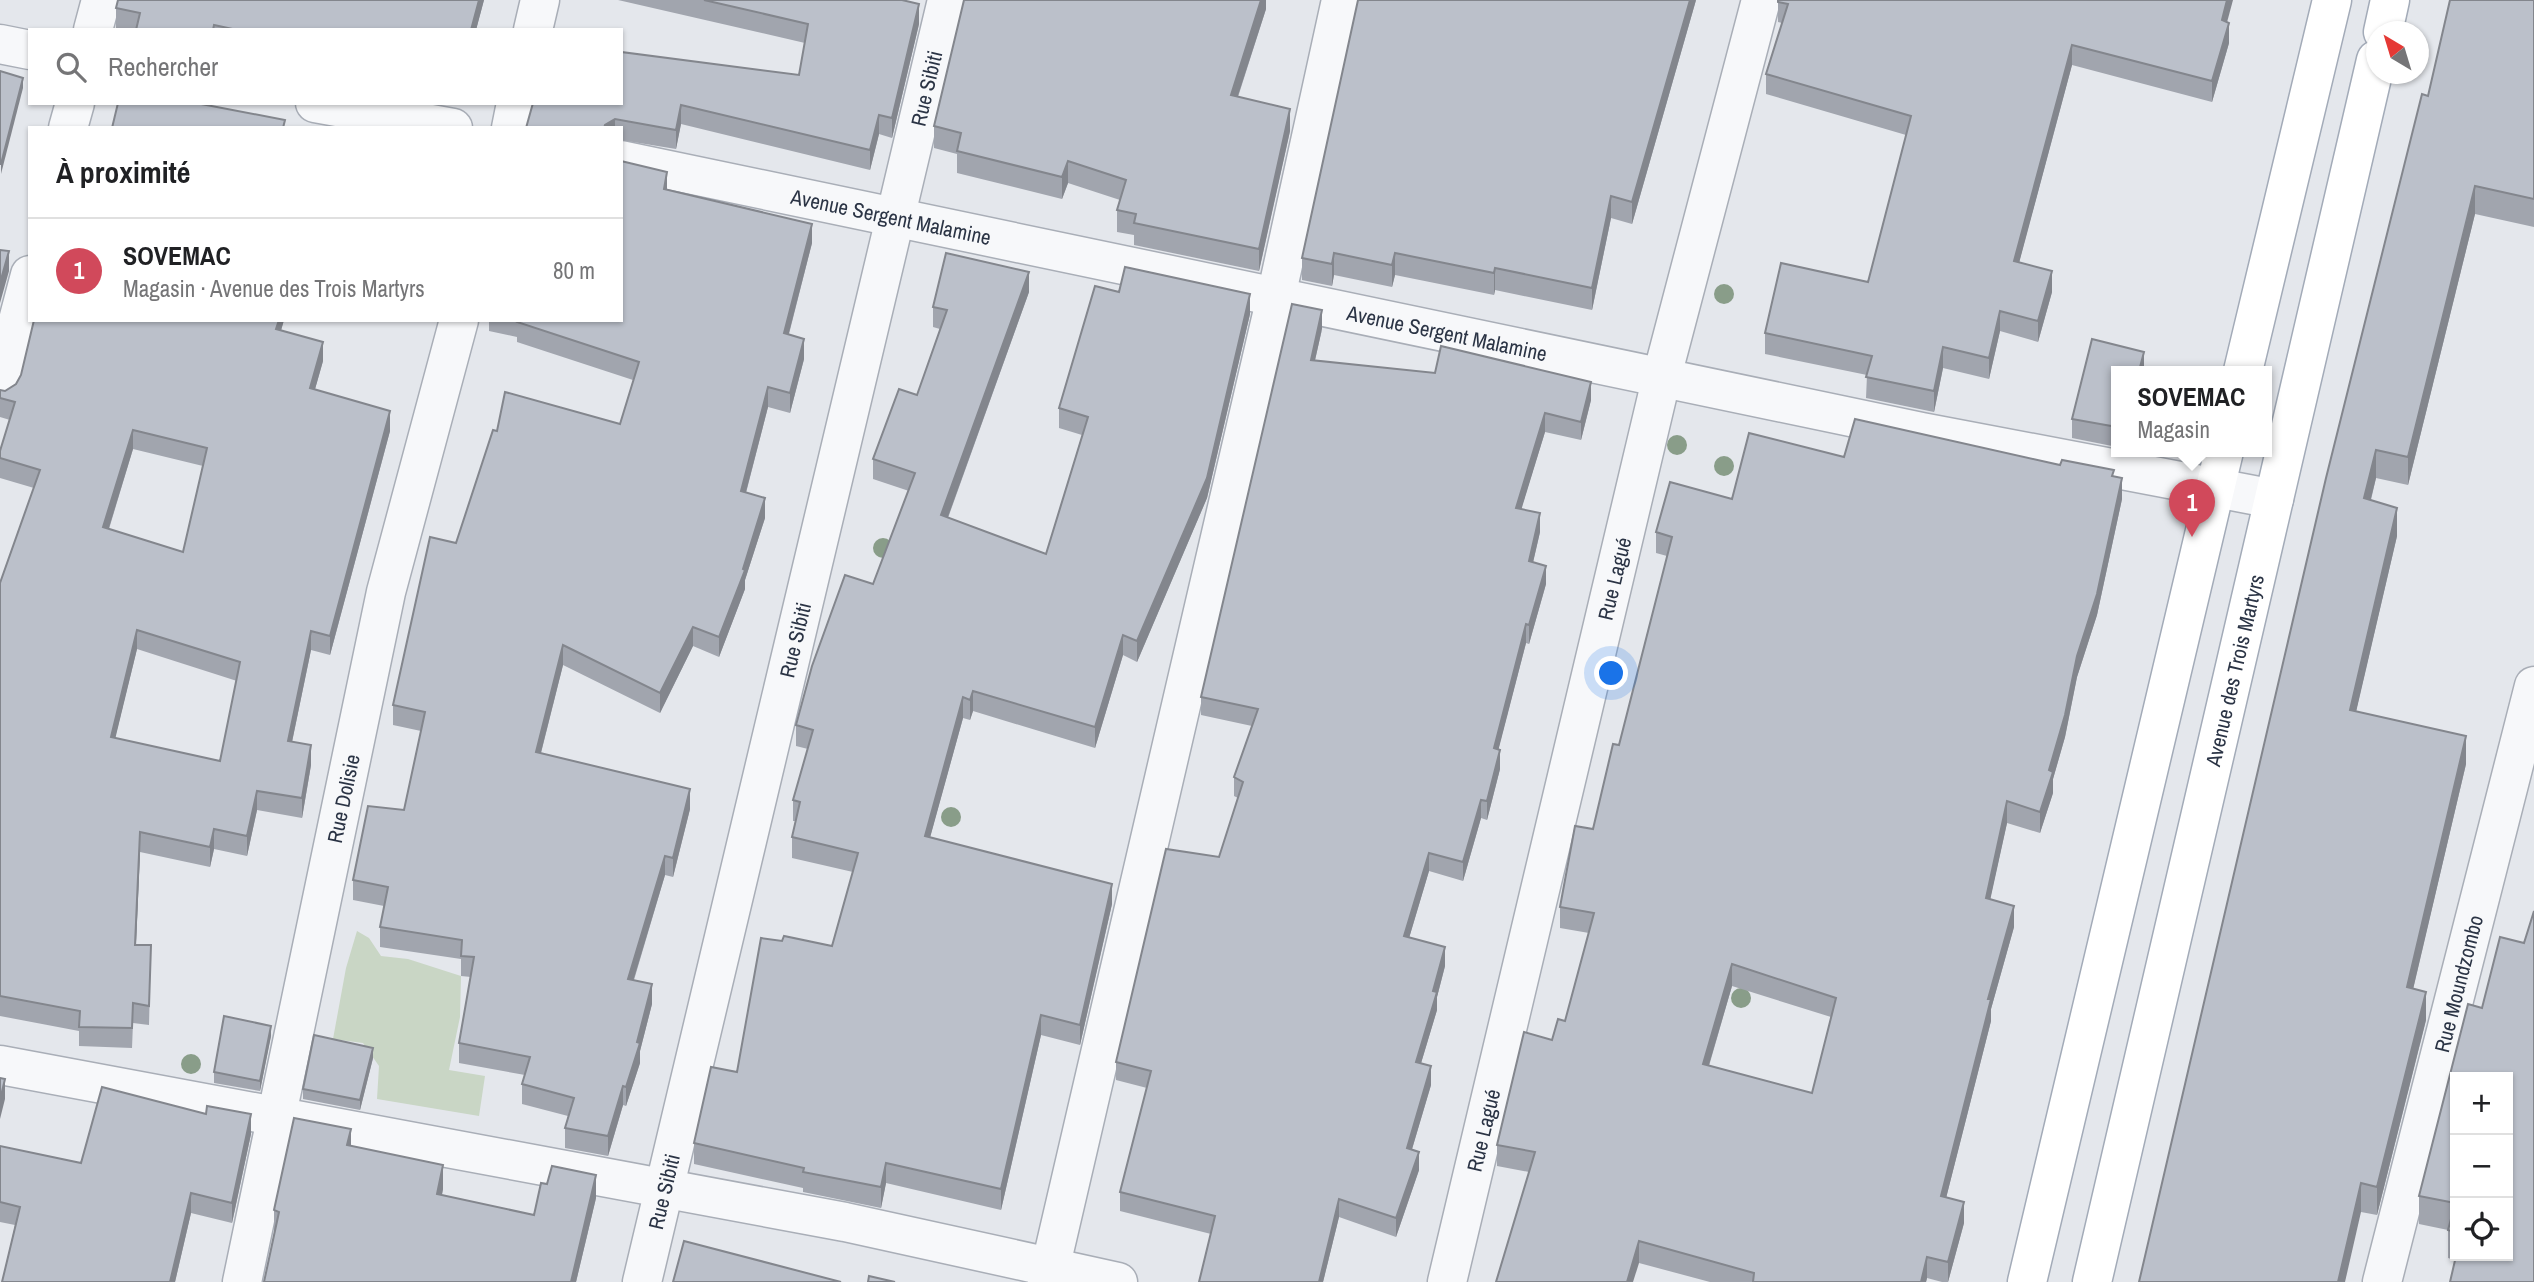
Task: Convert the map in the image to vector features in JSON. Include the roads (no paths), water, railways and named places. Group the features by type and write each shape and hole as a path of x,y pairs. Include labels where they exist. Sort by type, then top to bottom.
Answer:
{"main road":[{"path":"2244,366 2332,0"},
{"path":"2385,21 2390,0"},
{"name":"Avenue des Trois Martyrs","path":"2092,1282 2370,84"},
{"path":"2027,1282 2223,457"}],"street":[{"path":"93,28 100,0"},
{"path":"533,28 540,0"},
{"name":"Rue Sibiti","path":"642,1282 947,0"},
{"path":"1049,1274 1276,297 1341,0"},
{"name":"Rue Lagué","path":"1447,1282 1662,376 1760,0"},
{"path":"0,44 28,50"},
{"path":"69,126 74,105"},
{"path":"326,105 442,126"},
{"path":"511,126 516,105"},
{"name":"Avenue Sergent Malamine","path":"623,160 1922,432 2274,499"},
{"path":"0,389 28,283"},
{"name":"Rue Dolisie","path":"242,1282 386,592 458,322"},
{"name":"Rue Moundzombo","path":"2382,1282 2534,687"},
{"path":"0,1065 845,1222 1049,1274 1118,1282"}],"place":[{"name":"SOVEMAC","path":"2192,537"}]}
